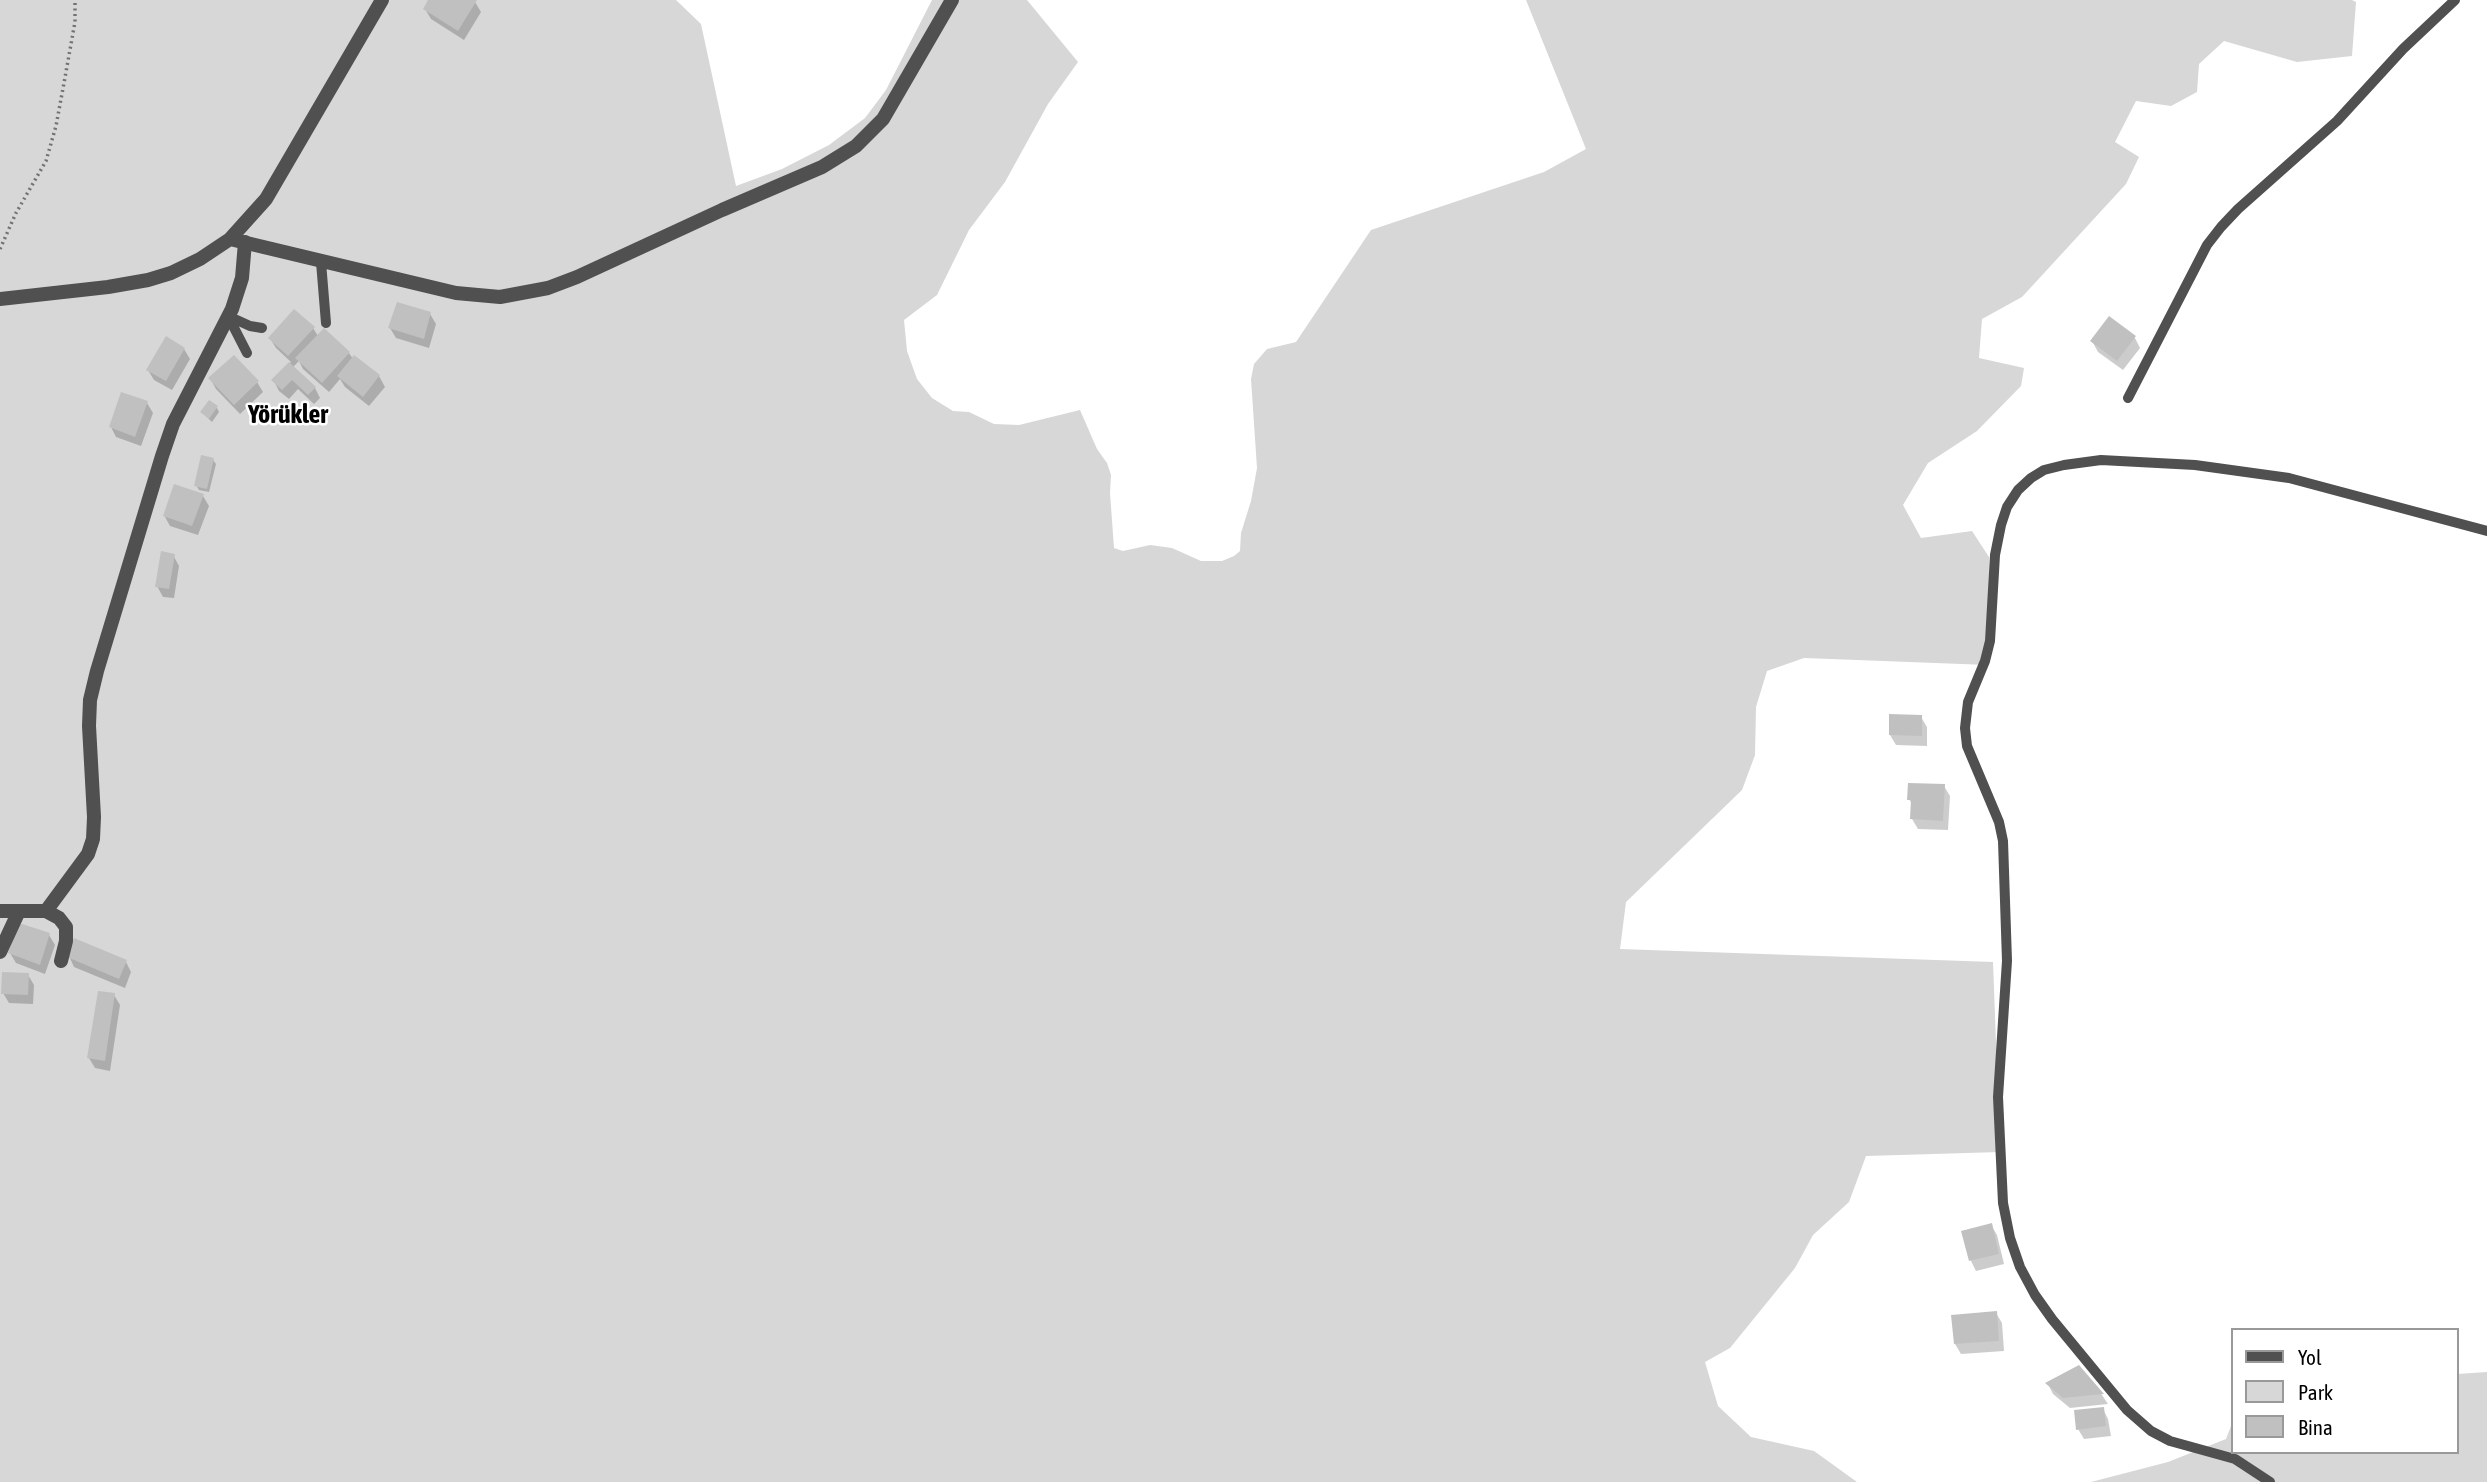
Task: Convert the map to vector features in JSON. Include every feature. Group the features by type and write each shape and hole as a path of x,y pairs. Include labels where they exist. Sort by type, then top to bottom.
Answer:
{"street":[{"path":"0,299 108,287 148,279 181,268 230,239 266,199 382,0"},
{"path":"230,239 478,296 500,297 522,293 577,277 722,209 822,167 856,146 883,119 952,0"},
{"path":"46,911 88,854 93,839 89,726 90,700 97,671 173,424 228,316 242,278 245,242"},
{"path":"0,911 46,911 59,918 66,928 61,961"},
{"path":"0,952 19,911"}],"lane":[{"path":"2128,398 2207,245 2221,227 2337,121 2403,48 2455,0"},
{"path":"321,262 326,323"},
{"path":"228,316 250,326 262,328"},
{"path":"228,316 247,353"},
{"path":"2270,1482 2235,1460 2170,1441 2151,1431 2127,1410 2052,1320 2020,1267 2010,1238 2003,1203 1998,1097 2007,961 2003,841 1999,822 1967,746 1965,728 1968,702 1990,641 1995,555 2001,525 2012,499 2031,478 2044,470 2101,460 2195,465 2289,478 2487,531"}],"path":[{"path":"0,249 16,213 46,161 75,22 75,0"}],"green space":[{"path":"0,0 676,0 701,24 736,186 782,169 829,145 865,118 886,90 932,0 1027,0 1078,62 1048,104 1005,182 969,230 937,295 904,320 907,351 917,379 932,398 953,411 969,412 994,424 1019,425 1080,410 1111,475 1114,548 1123,551 1150,545 1172,548 1201,561 1222,561 1240,551 1241,533 1257,468 1251,379 1254,364 1267,349 1296,342 1371,230 1544,172 1586,149 1526,0 2356,2 2352,56 2297,62 2224,41 2199,64 2197,92 2171,106 2136,101 2115,142 2139,157 2126,184 2022,297 1982,319 1979,358 2024,368 2021,386 1977,431 1928,463 1903,505 1921,538 1972,531 1989,557 1988,665 1804,658 1767,671 1756,707 1755,755 1742,790 1626,902 1620,949 1993,962 2000,1152 1866,1156 1849,1202 1813,1235 1795,1268 1730,1348 1705,1362 1718,1406 1751,1437 1814,1451 1857,1482 0,1482"},
{"path":"2487,1372 2487,1482 2091,1482 2168,1462 2226,1439 2232,1424 2232,1454 2459,1454 2459,1374"}],"building":[{"path":"428,0 477,0 458,31 423,9"},
{"path":"397,302 431,312 424,339 388,328"},
{"path":"294,309 315,327 288,356 268,338"},
{"path":"2109,316 2136,336 2117,361 2090,341"},
{"path":"324,328 350,352 322,383 295,358"},
{"path":"166,336 185,348 166,381 146,370"},
{"path":"234,355 259,381 234,405 208,378"},
{"path":"354,355 380,375 363,397 337,376"},
{"path":"289,362 316,387 308,395 292,380 282,390 271,380"},
{"path":"121,392 148,401 135,437 109,427"},
{"path":"209,400 218,406 209,419 200,412"},
{"path":"201,455 214,458 207,489 194,486"},
{"path":"174,484 204,494 192,526 163,516"},
{"path":"161,551 175,554 169,589 155,587"},
{"path":"1889,714 1922,715 1922,736 1889,735"},
{"path":"1908,783 1945,784 1943,821 1910,819"},
{"path":"19,923 50,933 40,965 8,953"},
{"path":"74,938 127,960 119,979 67,957"},
{"path":"2,972 29,973 28,995 1,994"},
{"path":"98,991 115,993 105,1061 87,1058"},
{"path":"1992,1223 1999,1254 1969,1261 1961,1231"},
{"path":"1997,1311 1999,1341 1954,1344 1951,1315"},
{"path":"2079,1365 2104,1394 2063,1398 2045,1383"},
{"path":"2104,1407 2106,1426 2076,1430 2074,1410"}],"district":[{"name":"Yörükler","path":"288,415"}]}
